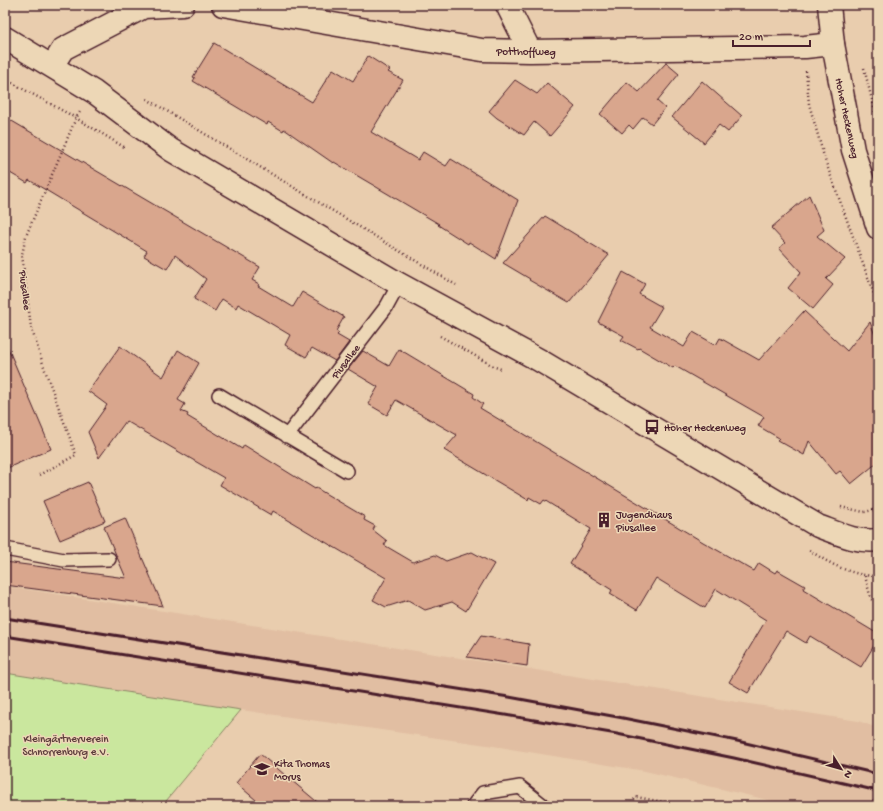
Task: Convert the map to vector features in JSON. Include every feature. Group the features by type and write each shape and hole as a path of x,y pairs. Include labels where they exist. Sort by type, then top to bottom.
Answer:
{"street":[{"path":"52,66 63,49 144,7 183,5"},
{"name":"Potthoffweg","path":"223,5 482,50 530,51 805,47 833,44"},
{"path":"507,5 530,51"},
{"name":"Hoher Heckenweg","path":"829,5 833,44 853,150 878,228"},
{"path":"5,38 94,92 171,150 399,284 539,360 818,526 853,538 872,541 878,540"}],"lane":[{"name":"Piusallee","path":"287,436 387,306 399,284"},
{"path":"220,395 347,471"},
{"path":"5,549 64,560 109,559"},
{"path":"473,806 483,793 520,787 544,806"}],"path":[{"path":"864,66 878,124"},
{"name":"Piusallee","path":"39,475 76,455 31,327 22,256 26,236 76,118 94,92"},
{"path":"143,97 457,286"},
{"path":"805,548 831,565 865,576 878,576"},
{"path":"865,576 871,599 878,603"},
{"path":"628,806 636,796 686,806"}],"shaded area":[{"path":"5,586 858,721 878,728 878,806 793,806 645,771 487,745 241,710 5,673"}],"green space":[{"name":"Kleingärtnerverein Schnorrenburg e.V.","path":"5,673 241,710 162,806 5,806"}],"building":[{"path":"214,43 312,102 333,69 353,81 368,56 390,70 388,72 403,80 371,132 418,160 423,152 446,166 451,159 518,200 496,259 469,242 468,244 438,225 439,224 334,162 333,163 284,129 283,131 268,122 267,125 193,81 195,78 193,77"},
{"path":"666,63 679,74 657,101 665,108 652,124 643,117 633,129 629,125 622,133 600,114 627,82 639,92"},
{"path":"515,80 537,94 547,83 575,107 550,136 534,122 524,135 497,118 489,111"},
{"path":"702,81 742,116 728,132 719,125 704,143 672,117"},
{"path":"5,117 260,267 252,280 259,284 258,286 293,307 302,292 344,317 336,331 339,333 337,335 349,342 335,361 312,348 306,357 285,345 290,335 238,304 236,308 222,299 215,311 194,299 206,279 175,255 167,269 144,256 147,251 29,180 27,183 5,170"},
{"path":"809,195 824,230 817,236 845,259 826,279 833,285 813,309 788,288 801,272 779,248 785,243 771,228"},
{"path":"545,216 609,255 569,303 503,263"},
{"path":"623,272 645,284 639,294 662,307 650,327 684,347 693,332 716,345 720,338 759,360 804,311 847,351 870,322 878,343 878,462 851,484 840,471 836,474 809,441 804,455 777,440 779,438 758,426 764,417 675,366 673,368 639,348 638,349 621,340 624,336 598,322"},
{"path":"5,341 51,449 5,469"},
{"path":"120,346 163,377 178,350 199,363 178,400 185,404 181,411 242,449 244,445 315,489 316,488 365,517 364,520 375,526 373,530 387,541 384,545 413,562 435,555 446,561 472,552 494,564 466,611 452,602 425,610 408,600 386,607 373,600 386,578 273,511 271,515 220,485 224,478 126,421 99,458 88,432 107,405 88,391"},
{"path":"399,349 474,394 473,397 483,404 480,408 703,542 754,571 759,563 775,573 777,570 805,586 803,589 878,634 878,639 861,667 810,636 806,643 786,631 748,693 729,682 766,620 716,589 705,608 656,578 637,610 610,594 612,590 570,564 591,529 544,500 541,504 529,497 528,500 444,450 457,435 396,400 387,415 368,404 378,387 348,369 363,351 389,366"},
{"path":"88,482 105,521 60,540 43,501"},
{"path":"125,518 163,606 5,585 5,562 126,578 104,527"},
{"path":"481,636 529,644 527,666 467,657"},
{"name":"Kita Thomas Morus","path":"260,754 322,806 263,806 236,783"}],"railway":[{"path":"5,618 509,697 737,741 878,774"},
{"path":"5,636 617,734 734,758 878,791"}],"place":[{"name":"Hoher Heckenweg","path":"652,427"},
{"name":"Jugendhaus Piusallee","path":"604,520"},
{"name":"Kita Thomas Morus","path":"262,769"}]}
